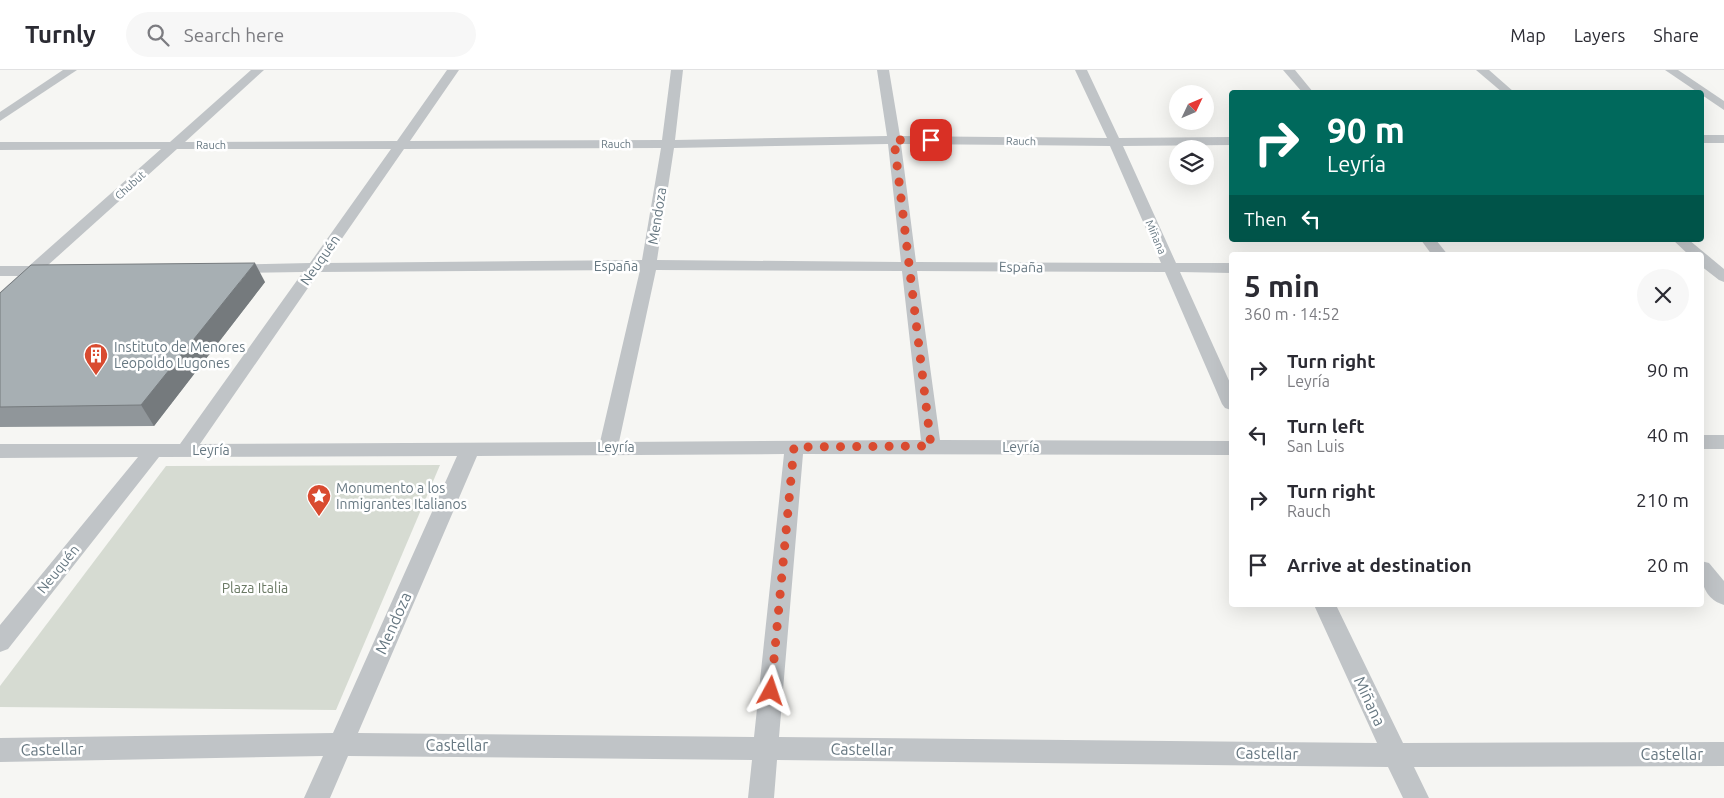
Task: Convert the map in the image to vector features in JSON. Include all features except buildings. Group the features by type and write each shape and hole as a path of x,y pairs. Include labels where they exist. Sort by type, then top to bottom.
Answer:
{"street":[{"path":"0,117 71,70"},
{"name":"Chubut","path":"0,300 258,70"},
{"name":"Neuquén","path":"186,450 453,70"},
{"name":"Mendoza","path":"608,447 649,265 668,144 677,70"},
{"path":"883,70 894,140 931,446"},
{"name":"Miñana","path":"1081,70 1115,142 1229,400"},
{"path":"1289,70 1306,90"},
{"path":"1482,70 1506,90"},
{"path":"1671,70 1700,90"},
{"path":"1704,92 1724,106"},
{"path":"1704,139 1724,139"},
{"name":"Rauch","path":"0,146 668,144 894,140 1229,141"},
{"path":"1430,242 1438,252"},
{"path":"1683,242 1695,252"},
{"path":"1707,261 1724,277"},
{"name":"España","path":"218,268 649,265 1229,268"},
{"path":"0,271 62,271"},
{"path":"1704,442 1724,442"},
{"name":"Leyría","path":"0,451 931,446 1229,448"},
{"path":"761,798 794,447"},
{"name":"Mendoza","path":"317,798 339,744 470,449"},
{"name":"Neuquén","path":"0,642 154,450"},
{"path":"1704,573 1724,596"},
{"name":"Miñana","path":"1326,607 1416,798"},
{"name":"Castellar","path":"0,750 339,744 1396,754 1724,754"}],"green space":[{"name":"Plaza Italia","path":"440,465 336,710 0,707 0,686 166,466"}],"place":[{"name":"Instituto de Menores Leopoldo Lugones","path":"96,376"},
{"name":"Monumento a los Inmigrantes Italianos","path":"319,517"}],"route":[{"path":"771,691 794,447 931,446 894,140 931,140"}]}
